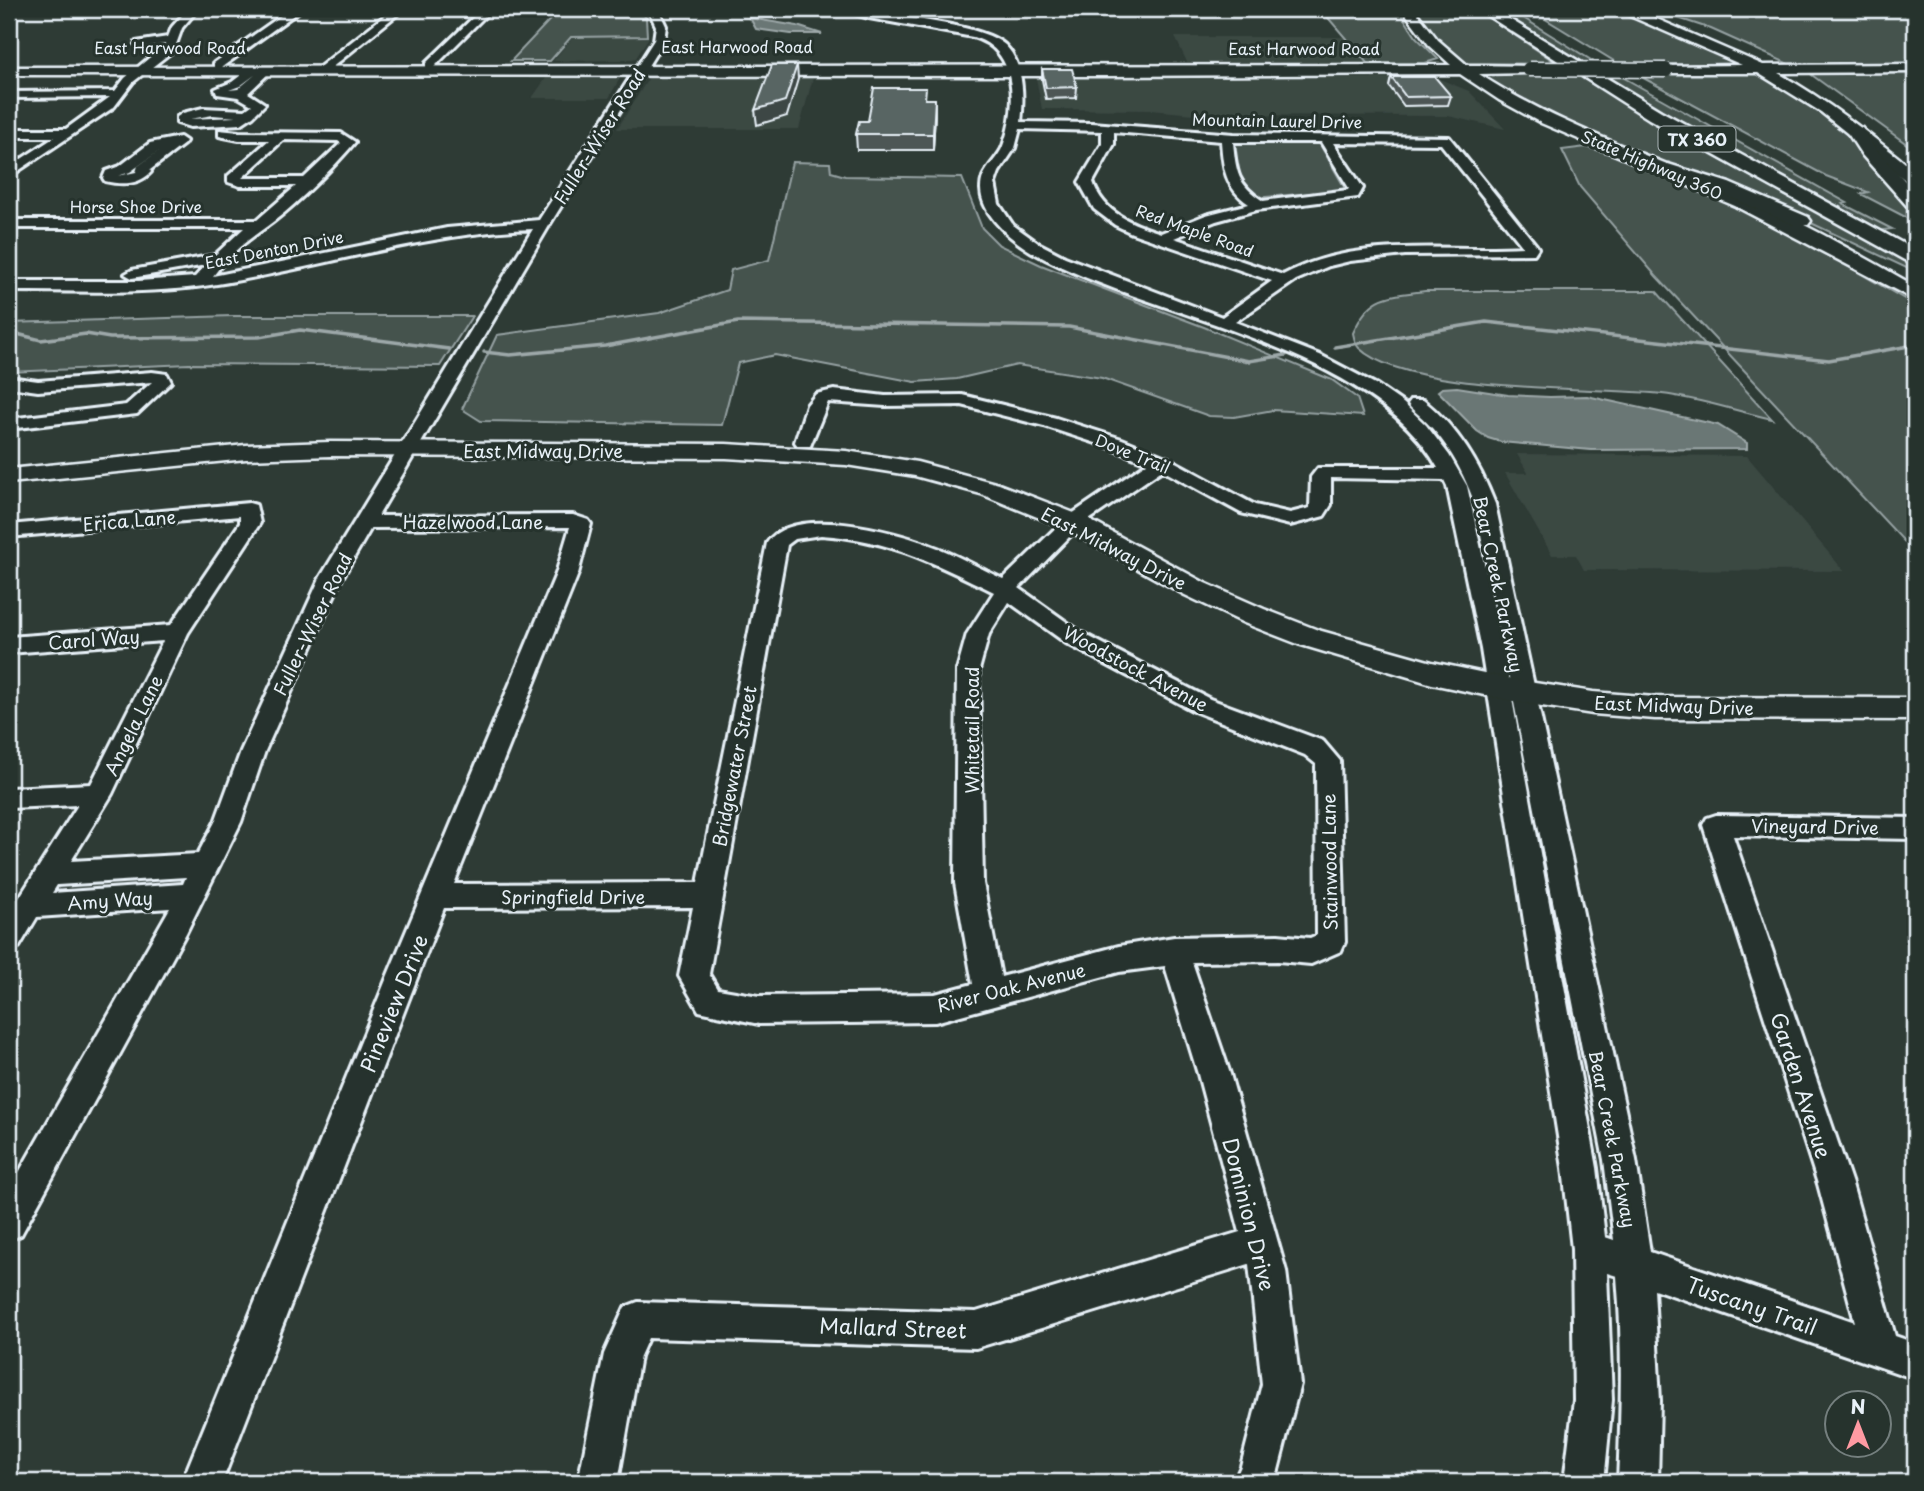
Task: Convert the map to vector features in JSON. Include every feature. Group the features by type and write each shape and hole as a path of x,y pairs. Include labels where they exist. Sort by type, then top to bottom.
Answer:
{"highway":[{"name":"TX 360","path":"1484,9 1655,115 1915,258"},
{"path":"1587,51 1653,90"},
{"path":"1856,132 1868,151 1915,202"},
{"path":"1668,170 1772,208 1915,274"}],"main road":[{"name":"State Highway 360","path":"1408,9 1420,29 1496,92 1580,134 1668,170 1803,232 1915,293"},
{"path":"1620,9 1690,35 1762,70 1814,101 1915,179"},
{"name":"East Harwood Road","path":"140,68 218,65 606,70 624,73 642,68 686,64 944,72 994,75 1008,79 1018,65"},
{"name":"East Harwood Road","path":"9,65 38,68 260,71 430,65 642,68 1065,65 1253,68"},
{"name":"East Harwood Road","path":"1018,65 1915,70"},
{"name":"East Harwood Road","path":"9,71 38,68"},
{"name":"East Midway Drive","path":"9,463 261,439 339,436 411,442 726,450 846,458 917,469 1081,517"},
{"name":"East Midway Drive","path":"9,476 246,452 411,442 768,439 852,445 928,458 1015,482 1081,517 1195,589 1265,621 1368,656 1508,681 1593,703 1655,708 1915,709"},
{"name":"East Midway Drive","path":"1508,681 1635,689 1915,692"}],"street":[{"path":"118,93 114,86 172,45 177,27 193,9"},
{"path":"218,65 297,9"},
{"path":"326,68 399,9"},
{"path":"430,65 487,9"},
{"name":"Fuller-Wiser Road","path":"9,1223 191,895 228,821 253,751 331,578 543,224 662,34 653,9"},
{"path":"843,9 981,31 1003,39 1018,65"},
{"path":"897,19 992,41 1004,49 1018,65"},
{"path":"140,44 172,40"},
{"name":"Bear Creek Parkway","path":"1006,180 1026,142 1021,127 1018,65"},
{"path":"260,71 250,89 227,94 220,91 240,82 260,71"},
{"path":"9,95 118,93"},
{"path":"9,173 110,105 118,93"},
{"path":"208,281 227,257 261,230 263,224 310,182 349,140 218,134 245,117 259,104 240,93"},
{"name":"Bear Creek Parkway","path":"1021,127 989,177 989,196 1007,227 1032,246 1065,262 1234,317 1354,376 1395,403 1432,441 1457,486 1508,681 1620,1160 1634,1264 1642,1420 1638,1482"},
{"name":"Mountain Laurel Drive","path":"1021,127 1091,132 1108,129 1227,138 1446,140 1529,244 1529,251 1377,254 1337,260 1300,272 1286,281"},
{"name":"Red Maple Road","path":"1108,129 1108,144 1086,182 1088,194 1099,208 1113,219 1286,281"},
{"path":"9,133 68,133"},
{"path":"279,137 233,179 240,182 310,182"},
{"path":"1227,138 1231,181 1245,196 1259,204"},
{"path":"1163,238 1217,215 1259,204 1355,192 1356,188 1324,138"},
{"path":"185,140 143,169 145,172 139,176 122,180 110,178 111,174 125,169 154,146 185,140"},
{"name":"Bear Creek Parkway","path":"1005,195 1017,220 1051,245 1073,256 1332,354 1380,378 1421,407 1455,442 1471,466 1485,504 1508,681 1580,1168 1589,1249 1593,1400 1584,1482"},
{"name":"Horse Shoe Drive","path":"9,224 263,224"},
{"name":"East Denton Drive","path":"9,286 139,286 208,281 447,232 543,224"},
{"path":"9,276 135,274 227,257"},
{"path":"1234,317 1286,281"},
{"path":"9,382 38,386 152,377 161,378 162,382 131,410 9,424"},
{"name":"Dove Trail","path":"804,442 816,405 822,398 834,395 885,401 962,400 1050,422 1115,443 1161,462 1248,509 1290,519 1317,512 1321,505 1321,477 1325,472 1451,474"},
{"name":"Whitetail Road","path":"990,994 969,883 968,670 978,634 1006,589 1081,517 1161,462"},
{"name":"Erica Lane","path":"9,531 249,509"},
{"name":"Angela Lane","path":"9,938 99,794 178,632 250,523 249,509"},
{"name":"Hazelwood Lane","path":"364,522 581,523"},
{"name":"Pineview Drive","path":"202,1482 566,574 581,523"},
{"name":"Woodstock Avenue","path":"789,533 821,528 856,531 922,549 1006,589 1074,638 1202,705 1314,748 1328,761"},
{"name":"Bridgewater Street","path":"709,1001 694,976 777,543 789,533"},
{"name":"Carol Way","path":"9,645 178,632"},
{"name":"Stainwood Lane","path":"1311,951 1331,942 1328,761"},
{"path":"9,798 99,794"},
{"name":"Vineyard Drive","path":"1716,825 1915,828"},
{"name":"Garden Avenue","path":"1716,825 1835,1184 1880,1348"},
{"name":"Amy Way","path":"50,874 206,865"},
{"name":"Amy Way","path":"30,906 191,895"},
{"name":"Springfield Drive","path":"436,896 710,895"},
{"name":"River Oak Avenue","path":"709,1001 760,1010 935,1008 1119,958 1174,950 1278,948 1311,951"},
{"name":"Dominion Drive","path":"1174,950 1214,1074 1268,1271 1281,1384 1262,1479"},
{"name":"Mallard Street","path":"598,1482 622,1354 638,1320 976,1330 1261,1243"},
{"name":"Tuscany Trail","path":"1589,1249 1915,1361"}],"shaded area":[{"path":"560,9 640,9 646,18 647,36 571,37 550,61 511,61"},
{"path":"1162,9 1398,9 1416,37 1438,59 1425,63 1367,63 1324,13 1165,14"},
{"path":"1415,9 1475,9 1558,64 1464,63 1439,41"},
{"path":"1494,9 1509,9 1599,65 1580,65"},
{"path":"1529,9 1611,9 1746,65 1619,64"},
{"path":"1651,9 1915,9 1915,150 1809,73 1711,29"},
{"path":"750,18 797,26 822,34 791,34 756,29"},
{"path":"573,37 649,37 636,58 628,60 553,61"},
{"path":"1175,37 1344,37 1367,63 1187,62"},
{"path":"614,73 621,76 609,98 532,98 549,74"},
{"path":"1477,73 1575,74 1722,161 1915,266 1915,272 1809,222 1640,155 1534,109"},
{"path":"651,74 814,74 799,129 617,129"},
{"path":"1617,74 1847,203 1843,204 1892,229 1877,231 1724,149 1596,75"},
{"path":"1636,74 1762,74 1819,111 1845,132 1915,207 1915,222 1861,194 1868,192 1826,176"},
{"path":"1036,78 1437,78 1469,91 1505,129 1448,116 1205,115 1151,110 1042,109"},
{"path":"1233,141 1318,141 1346,190 1254,198 1233,172"},
{"path":"1586,147 1673,177 1714,195 1796,237 1915,305 1915,553 1656,276 1580,187 1562,150"},
{"path":"792,162 830,163 831,172 845,176 962,178 982,228 999,245 1041,265 1204,327 1332,380 1357,398 1363,416 1273,410 1234,417 1209,416 1102,378 1017,365 957,379 915,382 775,355 738,363 722,425 481,421 462,409 497,335 659,313 727,290 731,270 769,260"},
{"path":"1425,291 1656,291 1772,419 1662,394 1503,385 1416,373 1382,363 1359,348 1353,333 1359,320 1373,304 1389,296"},
{"path":"232,316 472,316 440,366 189,364 9,372 9,323"},
{"path":"1457,387 1508,395 1587,396 1718,425 1747,443 1747,449 1591,450 1501,442 1477,431 1438,391 1442,388"},
{"path":"1517,454 1747,456 1844,571 1584,570 1576,555 1552,555 1505,473 1528,473"}],"building":[{"path":"772,65 797,65 785,101 755,110"},
{"path":"1042,69 1072,69 1077,87 1046,88"},
{"path":"1391,77 1435,77 1451,96 1406,97"},
{"path":"874,88 926,88 925,99 935,99 933,134 856,134 859,121 868,121"}],"waterway":[{"path":"484,352 510,355 605,346 738,322 1069,327 1249,361 1286,355"},
{"path":"1335,347 1486,322 1829,360 1915,345"},
{"path":"9,332 41,340 86,334 110,338 259,337 300,330 449,349"}]}
